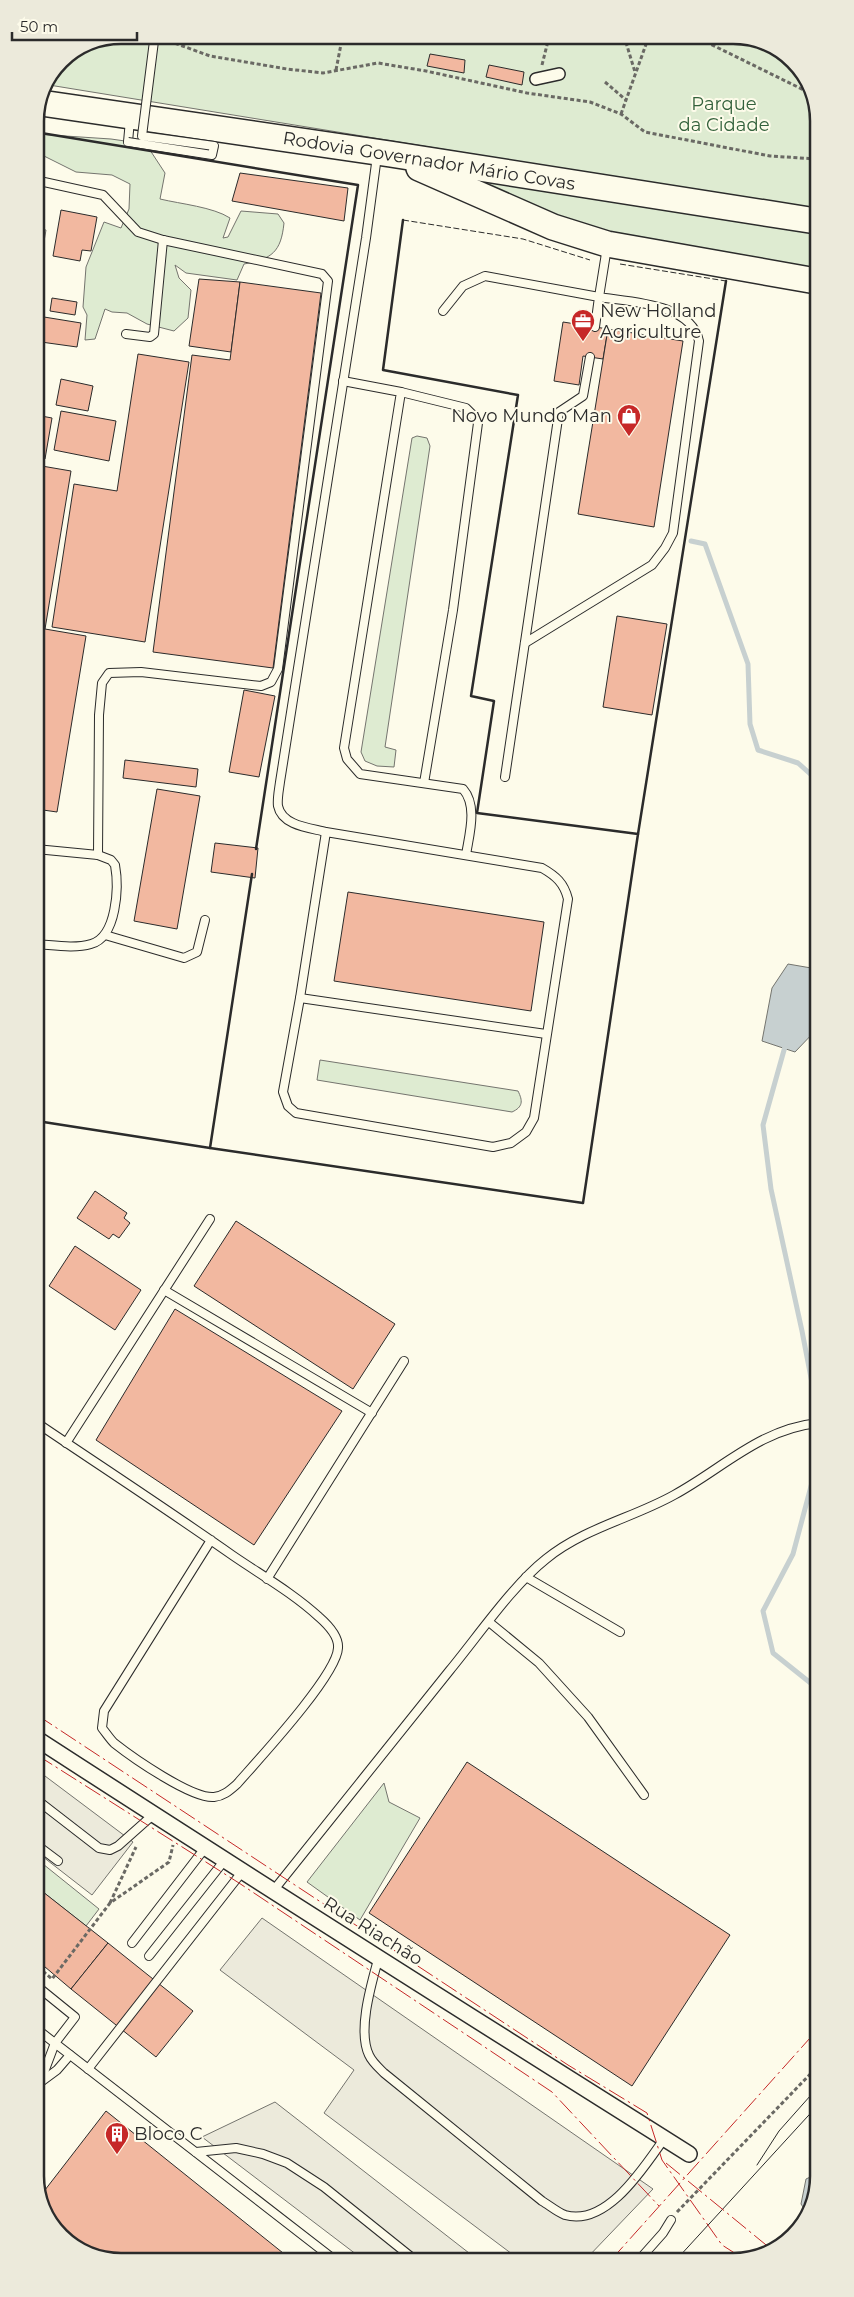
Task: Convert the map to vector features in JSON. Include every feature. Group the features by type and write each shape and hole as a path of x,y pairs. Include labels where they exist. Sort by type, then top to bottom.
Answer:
{"highway":[{"name":"Rodovia Governador Mário Covas","path":"46,103 130,126 383,153 810,220"},
{"path":"383,153 553,227 607,244 810,280"}],"street":[{"path":"536,79 559,74"},
{"name":"Rua Riachão","path":"44,1743 224,1861 379,1956 689,2154"}],"lane":[{"path":"130,126 128,142 212,155 214,146 142,136 154,44"},
{"path":"326,832 283,1092 288,1106 296,1114 492,1147 511,1143 526,1132 534,1118 568,898 566,888 556,875 542,868 326,832 295,824 284,817 278,808 280,782 343,381 383,153"},
{"path":"44,182 103,195 138,232 163,240 322,274 328,281 278,669 271,682 261,686 141,672 109,673 102,683 99,715 98,855"},
{"path":"126,334 150,338 154,334 163,240"},
{"path":"595,326 607,244"},
{"path":"443,311 464,286 472,280 485,276 672,311 689,323 698,334 699,340 673,533 666,548 652,564 525,643"},
{"path":"505,777 559,412 583,396 590,357"},
{"path":"343,381 466,408 478,423 452,610 424,783"},
{"path":"400,392 344,748 347,759 360,774 463,789 468,795 471,818 466,856"},
{"path":"44,850 98,855 111,860 117,872 114,916 105,936 91,944 64,946 44,945"},
{"path":"105,936 184,958 197,952 205,920"},
{"path":"300,998 546,1034"},
{"path":"66,1443 210,1219"},
{"path":"164,1290 372,1413"},
{"path":"267,1579 404,1361"},
{"path":"273,1891 526,1577 546,1559 570,1542 674,1495 746,1449 782,1432 810,1424"},
{"path":"44,1428 211,1540 267,1579 319,1617 333,1632 338,1648 332,1667 307,1702 237,1784 224,1794 215,1797 200,1796 149,1768 113,1742 102,1728 104,1711 211,1540"},
{"path":"526,1577 620,1632"},
{"path":"489,1622 539,1663 570,1697 610,1745 644,1795"},
{"path":"44,1805 99,1848 110,1850 154,1814"},
{"path":"132,1943 205,1848"},
{"path":"44,1850 58,1861"},
{"path":"149,1956 224,1861"},
{"path":"88,2069 242,1872"},
{"path":"379,1956 369,1994 366,2017 365,2040 369,2055 384,2074 542,2200 566,2215 590,2215 608,2206 633,2181 664,2139"},
{"path":"44,1992 75,2017 55,2044 44,2072"},
{"path":"44,2035 326,2253"},
{"path":"44,2079 70,2056"},
{"path":"196,2152 236,2148 263,2154 287,2163 324,2188 406,2253"},
{"path":"645,2253 663,2233 670,2220"}],"path":[{"path":"180,44 210,56 234,61 323,73 378,63 426,71 527,93 590,102 621,114 645,132 770,156 810,159"},
{"path":"336,70 341,44"},
{"path":"627,44 636,73"},
{"path":"621,114 646,44"},
{"path":"710,44 804,90"},
{"path":"605,82 626,100"},
{"path":"110,1903 169,1862 173,1838"},
{"path":"44,1972 52,1979 110,1903 138,1841"},
{"path":"670,2220 810,2074"}],"green space":[{"name":"Parque da Cidade","path":"110,44 749,45 763,50 784,63 797,78 808,101 810,110 810,209 52,86 70,63 82,54"},
{"path":"44,135 111,139 146,144 165,173 160,199 206,208 230,218 223,238 228,237 241,211 278,214 284,223 283,233 277,247 268,256 262,260 244,264 237,280 186,273 175,265 179,278 191,290 188,318 174,331 147,324 127,313 112,312 105,309 95,339 85,340 87,315 83,307 86,267 104,222 121,228 129,209 130,184 112,175 76,172 44,156"},
{"path":"390,154 810,228 810,279 607,244"},
{"path":"417,436 427,438 430,446 385,747 396,750 394,767 377,766 365,761 361,752 412,438"},
{"path":"320,1060 518,1091 521,1103 512,1112 317,1080"},
{"path":"384,1783 389,1802 420,1818 360,1920 307,1882"},
{"path":"44,1865 99,1909 86,1926 44,1893"}],"shaded area":[{"path":"788,964 810,968 810,1036 795,1052 762,1041 772,988"},
{"path":"44,1775 133,1842 92,1895 44,1858"},
{"path":"262,1918 653,2189 592,2253 511,2253 324,2113 354,2070 220,1970"},
{"path":"275,2102 469,2253 354,2253 202,2137"},
{"path":"810,2177 810,2187 803,2207 801,2204 806,2179"}],"building":[{"path":"430,54 465,60 464,73 427,66"},
{"path":"489,65 524,72 522,85 486,77"},
{"path":"240,173 348,188 344,221 232,201"},
{"path":"61,210 97,217 91,251 82,250 80,261 53,256"},
{"path":"199,279 240,282 231,352 189,346"},
{"path":"240,282 321,293 273,668 153,652 192,355 230,360"},
{"path":"52,298 77,302 75,315 50,311"},
{"path":"44,317 81,323 77,347 44,342"},
{"name":"New Holland Agriculture","path":"563,322 608,329 603,359 583,356 579,385 554,381"},
{"name":"Novo Mundo Man","path":"608,329 683,341 654,527 578,514"},
{"path":"138,354 189,362 145,642 52,627 74,484 117,491"},
{"path":"61,379 93,386 88,411 56,405"},
{"path":"61,411 116,421 109,461 54,450"},
{"path":"44,416 52,418 44,459"},
{"path":"44,466 71,471 45,629 86,636 57,812 44,810"},
{"path":"617,616 667,624 652,715 603,707"},
{"path":"244,690 275,696 259,777 229,772"},
{"path":"125,760 198,769 196,787 123,778"},
{"path":"157,789 200,796 177,929 134,921"},
{"path":"215,843 258,848 255,878 211,872"},
{"path":"348,892 544,922 531,1011 334,981"},
{"path":"95,1191 127,1213 124,1218 130,1223 119,1238 113,1234 109,1239 77,1218"},
{"path":"236,1221 395,1324 353,1389 194,1286"},
{"path":"75,1246 141,1290 115,1330 49,1286"},
{"path":"175,1309 342,1411 254,1545 96,1440"},
{"path":"467,1762 730,1935 632,2086 369,1913"},
{"path":"44,1893 108,1943 71,1989 44,1966"},
{"path":"108,1943 193,2011 156,2057 71,1989"},
{"name":"Bloco C","path":"106,2111 283,2253 115,2253 101,2251 78,2240 63,2227 52,2211 45,2190"}],"waterway":[{"path":"691,541 705,544 748,664 750,724 758,750 798,763 810,774"},
{"path":"786,1043 763,1125 771,1189 810,1373"},
{"path":"810,1490 793,1554 763,1611 773,1653 810,1683"}],"tram line":[{"path":"757,2165 779,2131 810,2096"},
{"path":"682,2253 810,2114"}],"fence":[{"path":"403,220 523,239 590,260"},
{"path":"620,264 726,281"}],"wall":[{"path":"44,133 358,185 256,849"},
{"path":"252,874 210,1148 583,1203 638,834 477,813 494,701 471,696 518,395 383,370 403,220"},
{"path":"638,834 726,281"},
{"path":"44,1122 210,1148"}],"power":[{"path":"44,1720 568,2065 647,2113 662,2160 722,2245 735,2253"},
{"path":"44,1759 239,1883 552,2092 659,2206"},
{"path":"617,2253 810,2038"},
{"path":"666,2163 766,2245"}],"place":[{"name":"New Holland Agriculture","path":"583,342"},
{"name":"Novo Mundo Man","path":"629,437"},
{"name":"Bloco C","path":"117,2155"}]}
